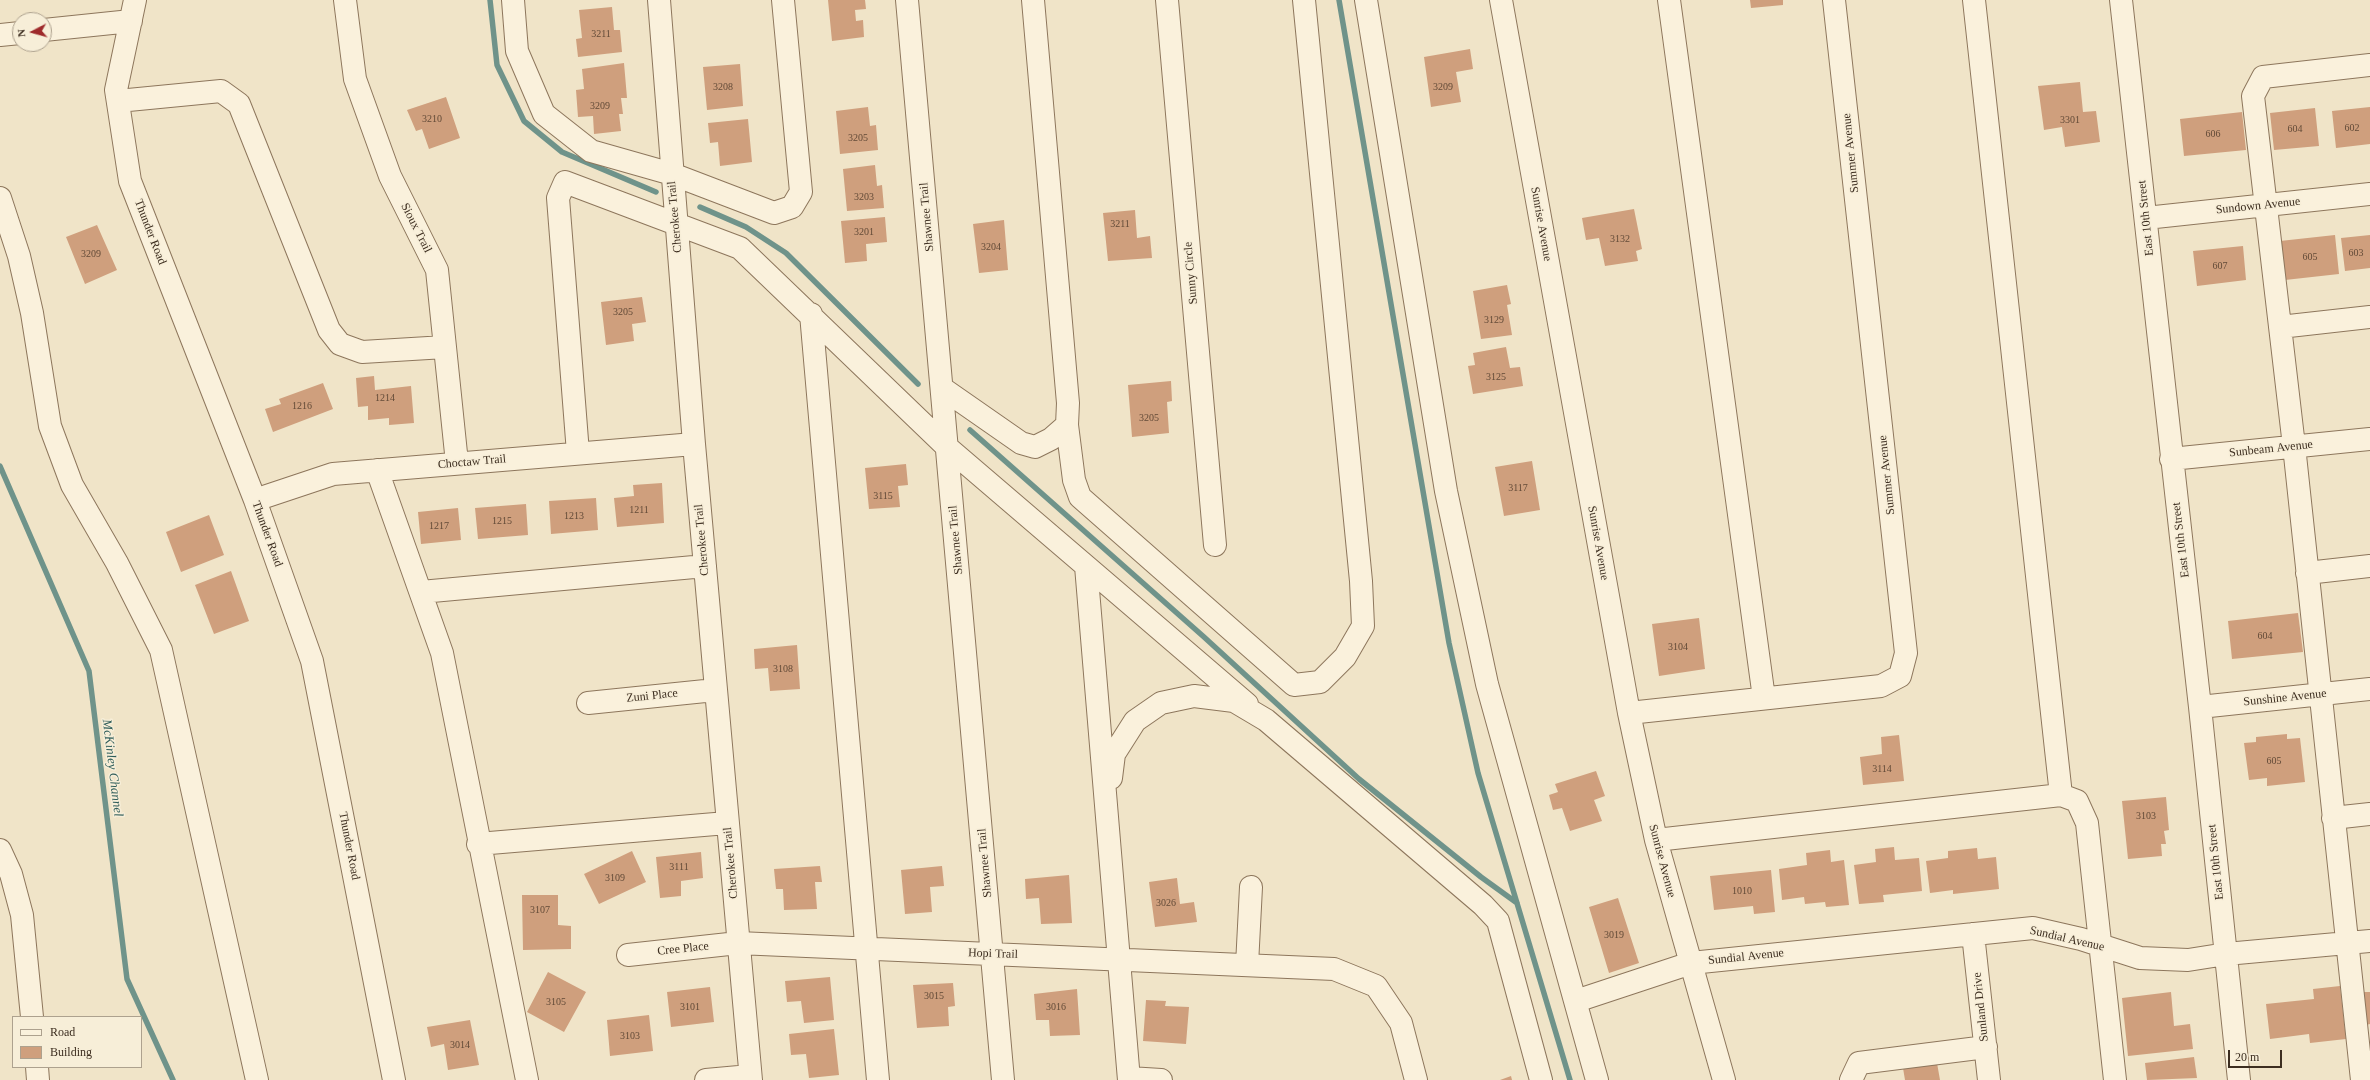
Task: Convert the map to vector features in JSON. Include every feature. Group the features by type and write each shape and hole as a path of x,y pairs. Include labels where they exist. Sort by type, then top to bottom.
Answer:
{"street":[{"name":"Sioux Trail","path":"345,0 355,79 390,176 437,270 457,463"},
{"path":"513,0 517,51 544,114 591,151 672,174 774,213 792,207 801,192 783,0"},
{"name":"Cherokee Trail","path":"659,0 704,566 750,1078"},
{"name":"Shawnee Trail","path":"907,0 948,447 1003,1080"},
{"path":"1033,0 1068,403 1068,426 1074,480 1080,497 1294,685 1320,682 1345,657 1363,626 1360,581 1304,0"},
{"name":"Sunny Circle","path":"1167,0 1215,545"},
{"path":"1366,0 1446,491 1487,684 1597,1080"},
{"name":"Sunrise Avenue","path":"1502,0 1629,714 1656,840 1724,1080"},
{"path":"1669,0 1764,698"},
{"name":"Summer Avenue","path":"1629,714 1881,686 1900,676 1906,653 1834,0"},
{"path":"1974,0 2062,795"},
{"name":"East 10th Street","path":"2120,0 2146,218 2200,707 2238,1080"},
{"path":"52,28 133,10"},
{"name":"Thunder Road","path":"133,10 116,90 130,181 255,500 312,661 394,1080"},
{"path":"0,35 12,34"},
{"path":"2364,1068 2346,943 2294,446 2253,96 2263,77 2370,65"},
{"path":"118,101 221,91 239,104 329,330 340,344 362,352 445,347"},
{"path":"578,453 558,198 565,182 740,248 811,314 948,447 1483,905 1498,922 1541,1080"},
{"name":"Sundown Avenue","path":"2146,218 2370,194"},
{"path":"0,198 19,256 29,299 50,426 72,485 117,563 161,650 257,1080"},
{"path":"811,314 878,1080"},
{"path":"2280,327 2370,317"},
{"path":"942,388 1021,443 1035,447 1051,439 1068,426"},
{"name":"Sunbeam Avenue","path":"2172,459 2370,439"},
{"name":"Choctaw Trail","path":"255,500 333,474 694,444"},
{"path":"377,470 442,653 478,844 526,1080"},
{"path":"421,592 704,566"},
{"path":"1086,566 1129,1079 1161,1080"},
{"path":"2307,573 2370,566"},
{"name":"Sunshine Avenue","path":"2200,707 2370,689"},
{"name":"Zuni Place","path":"588,703 715,690"},
{"path":"1106,805 1114,754 1135,721 1161,703 1194,696 1234,701 1266,720"},
{"path":"1656,840 2062,795 2077,801 2087,823 2115,1080"},
{"path":"2333,818 2370,814"},
{"path":"478,844 727,823"},
{"path":"0,850 12,874 22,915 32,1016"},
{"path":"1247,965 1251,887"},
{"name":"Sundial Avenue","path":"1576,1001 1691,963 2033,928 2140,958 2188,960 2226,954 2370,941"},
{"name":"Sunland Drive","path":"1973,934 1989,1080"},
{"name":"Hopi Trail","path":"738,943 1334,969 1376,986 1401,1023 1416,1080"},
{"name":"Cree Place","path":"628,955 738,943"},
{"path":"1851,1080 1859,1063 1986,1047"},
{"path":"37,1068 38,1080"},
{"path":"706,1080 750,1078"}],"building":[{"path":"828,0 865,0 866,9 855,10 856,21 863,20 864,37 832,41"},
{"path":"1750,0 1783,0 1783,5 1751,8"},
{"path":"612,7 614,30 620,30 622,52 578,57 576,39 582,38 579,10"},
{"path":"1470,49 1473,69 1456,72 1461,102 1431,107 1424,57"},
{"path":"624,63 627,98 621,98 623,114 619,114 621,131 594,134 593,116 578,117 576,90 584,89 582,69"},
{"path":"740,64 743,106 707,110 703,67"},
{"path":"2080,82 2083,112 2096,111 2100,142 2065,147 2062,127 2044,130 2038,86"},
{"path":"446,97 460,138 429,149 422,129 416,131 407,110"},
{"path":"868,107 870,126 876,125 878,150 840,154 836,111"},
{"path":"2370,107 2370,144 2336,148 2332,111"},
{"path":"2315,108 2319,146 2274,150 2270,113"},
{"path":"2242,112 2246,150 2184,156 2180,119"},
{"path":"748,119 752,162 720,166 718,142 710,143 708,123"},
{"path":"875,165 877,186 882,185 884,208 847,211 843,169"},
{"path":"1634,209 1642,249 1636,251 1638,261 1605,266 1599,238 1586,240 1582,218"},
{"path":"1135,210 1137,238 1150,236 1152,258 1108,261 1103,213"},
{"path":"885,217 887,242 866,244 867,261 845,263 841,221"},
{"path":"1004,220 1008,270 979,273 973,224"},
{"path":"97,225 117,270 85,284 66,237"},
{"path":"2335,235 2339,274 2285,280 2280,241"},
{"path":"2370,235 2370,268 2345,271 2341,238"},
{"path":"2243,246 2246,280 2197,286 2193,251"},
{"path":"1507,285 1511,304 1507,305 1512,335 1481,339 1473,291"},
{"path":"642,297 646,322 632,324 634,341 606,345 601,302"},
{"path":"1506,347 1510,368 1520,367 1523,386 1473,394 1468,366 1475,365 1473,353"},
{"path":"374,376 375,390 411,386 414,423 389,425 389,418 368,420 368,406 358,407 356,378"},
{"path":"1171,381 1172,401 1167,402 1169,433 1132,437 1128,385"},
{"path":"323,383 333,409 273,432 265,409 281,404 279,399"},
{"path":"1532,461 1540,510 1504,516 1495,467"},
{"path":"906,464 908,485 898,486 900,507 869,509 865,468"},
{"path":"662,483 664,523 617,527 614,498 634,496 633,485"},
{"path":"596,498 598,530 551,534 549,501"},
{"path":"526,504 528,535 478,539 475,508"},
{"path":"458,508 461,540 421,544 418,512"},
{"path":"209,515 224,555 181,572 166,532"},
{"path":"231,571 249,621 214,634 195,585"},
{"path":"2298,613 2303,652 2232,659 2228,621"},
{"path":"1699,618 1705,669 1659,676 1652,624"},
{"path":"797,645 800,689 770,691 768,668 755,669 754,649"},
{"path":"2287,734 2287,739 2300,738 2305,782 2267,786 2267,778 2249,780 2244,743 2256,742 2256,737"},
{"path":"1899,735 1904,781 1863,785 1860,757 1882,754 1881,737"},
{"path":"1596,771 1605,796 1594,800 1602,821 1570,831 1562,808 1553,810 1549,795 1558,792 1555,784"},
{"path":"2166,797 2169,830 2164,831 2166,844 2161,844 2162,856 2128,859 2122,801"},
{"path":"1894,847 1895,860 1919,858 1922,891 1883,895 1884,902 1859,904 1854,865 1876,862 1875,849"},
{"path":"1977,848 1978,859 1996,857 1999,889 1953,894 1953,890 1930,893 1926,861 1948,858 1948,851"},
{"path":"1830,850 1831,862 1844,860 1849,905 1826,907 1825,902 1805,904 1804,897 1782,900 1779,869 1807,865 1806,853"},
{"path":"632,851 646,882 599,904 584,874"},
{"path":"701,852 703,878 681,881 681,896 660,898 656,857"},
{"path":"820,866 822,882 815,882 817,909 784,910 783,889 776,889 774,869"},
{"path":"942,866 944,886 930,887 932,912 905,914 901,870"},
{"path":"1771,870 1775,912 1754,914 1753,906 1714,910 1710,876"},
{"path":"1069,875 1072,923 1041,924 1039,898 1026,899 1025,879"},
{"path":"1177,878 1180,904 1194,902 1197,922 1155,927 1149,882"},
{"path":"522,895 558,895 558,925 571,926 571,949 523,950"},
{"path":"1618,898 1639,963 1609,973 1589,907"},
{"path":"548,972 586,992 564,1032 527,1012"},
{"path":"830,977 834,1020 804,1023 801,1001 787,1002 785,981"},
{"path":"953,983 955,1006 948,1007 949,1026 917,1028 913,985"},
{"path":"2340,986 2346,1039 2310,1043 2309,1034 2270,1039 2266,1004 2314,999 2313,989"},
{"path":"710,987 714,1022 671,1027 667,992"},
{"path":"1077,989 1080,1035 1050,1036 1049,1020 1036,1020 1034,994"},
{"path":"2171,992 2174,1026 2190,1024 2193,1049 2128,1056 2122,998"},
{"path":"2363,992 2370,992 2370,1024 2366,1025"},
{"path":"1146,1000 1166,1001 1165,1006 1189,1007 1186,1044 1143,1041"},
{"path":"649,1015 653,1051 610,1056 607,1020"},
{"path":"470,1020 479,1065 448,1070 444,1044 431,1047 427,1027"},
{"path":"834,1029 839,1075 809,1078 806,1054 791,1055 789,1034"},
{"path":"2194,1057 2197,1078 2147,1080 2145,1063"},
{"path":"1937,1063 1940,1080 1905,1080 1903,1068"},
{"path":"1511,1076 1512,1080 1500,1080"}],"waterway":[{"path":"490,0 497,65 524,121 562,152 656,192"},
{"path":"1339,0 1449,643 1478,773 1570,1080"},
{"path":"700,207 746,227 786,253 918,384"},
{"path":"970,430 1204,637 1359,779 1481,877 1517,903"},
{"name":"McKinley Channel","path":"0,466 89,671 127,979 173,1080"}]}
